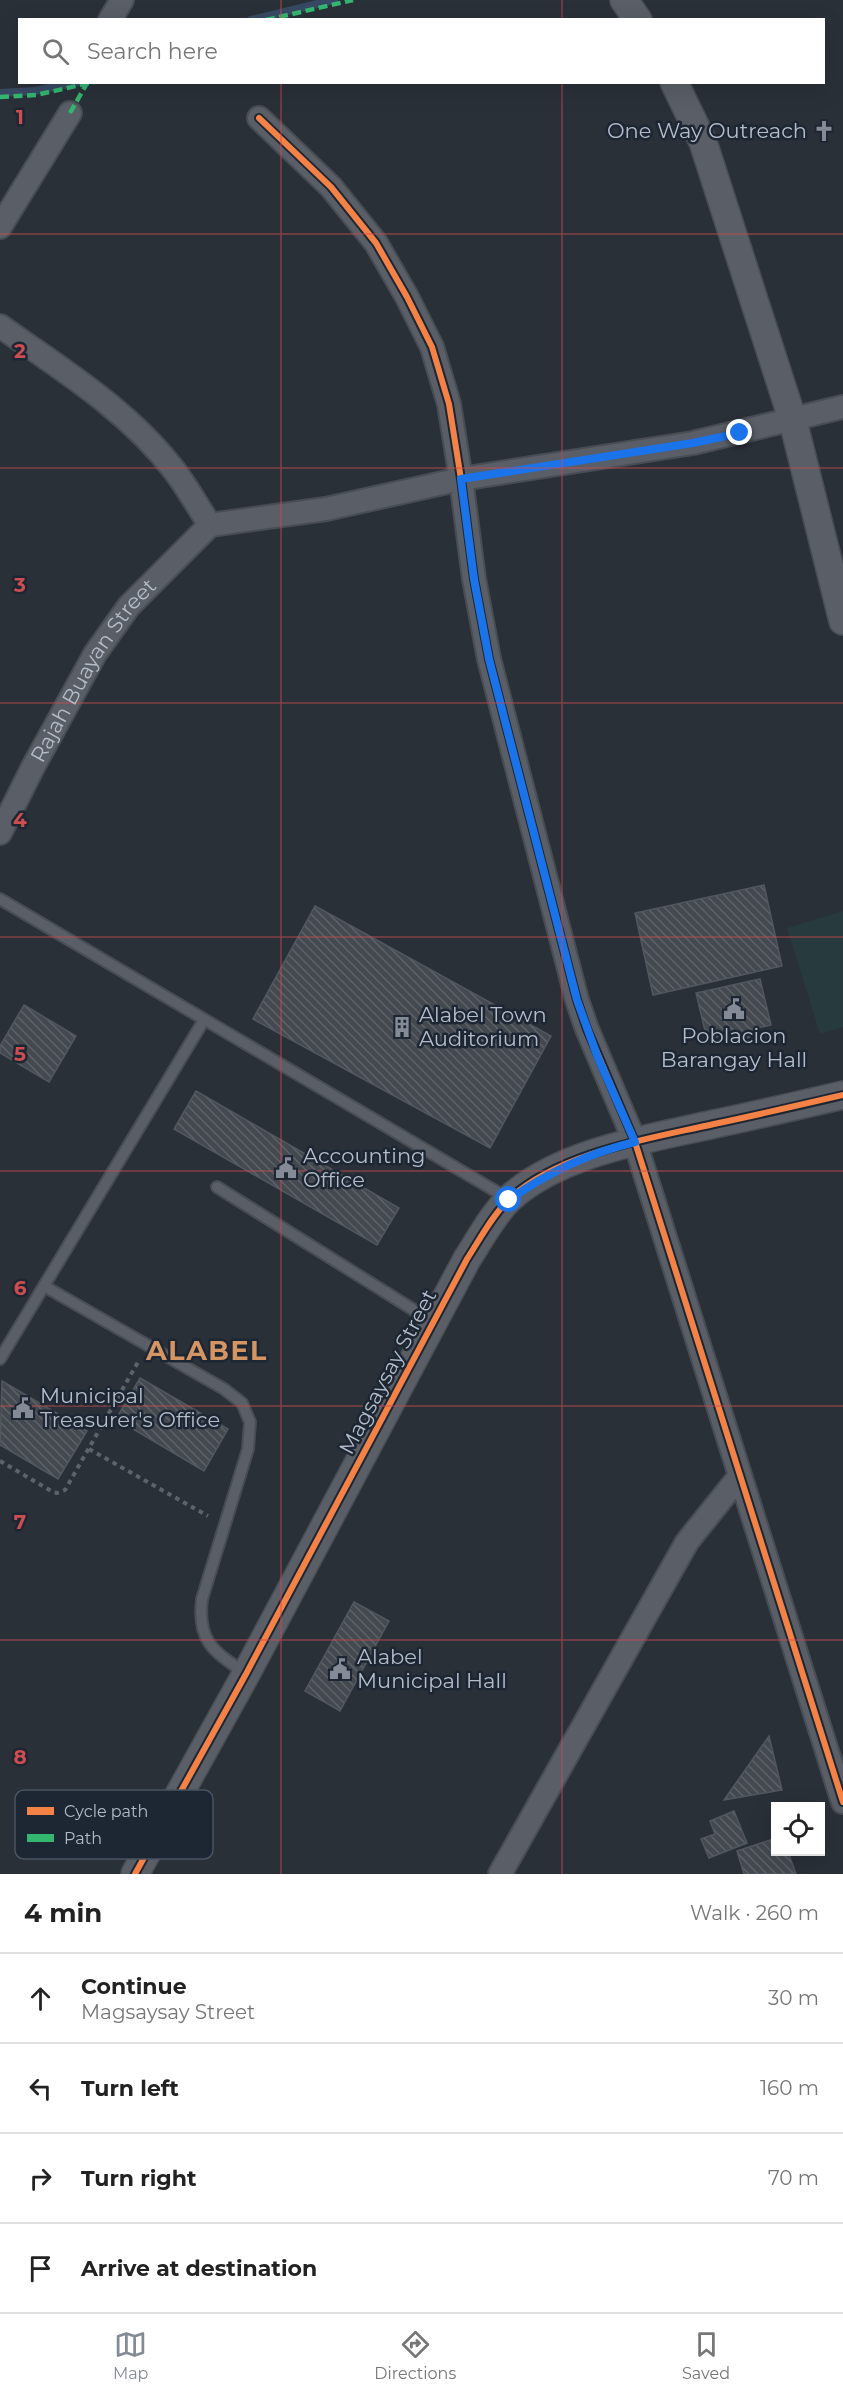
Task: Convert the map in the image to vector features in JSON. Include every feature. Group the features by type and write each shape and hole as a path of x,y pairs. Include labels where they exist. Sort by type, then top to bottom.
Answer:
{"street":[{"path":"111,18 122,0"},
{"path":"624,0 637,18"},
{"path":"675,84 703,142 793,421 843,621"},
{"path":"0,227 70,113"},
{"path":"259,118 331,187 376,243 407,297 432,348 449,404 474,579 489,659 577,1000 598,1058 635,1142 843,1802"},
{"path":"0,326 101,397 130,423 174,470 210,525 326,509 461,479 693,443 793,421 843,407"},
{"name":"Rajah Buayan Street","path":"0,833 95,654 129,606 210,525"},
{"name":"Magsaysay Street","path":"182,1790 467,1259 486,1228 509,1200 537,1180 609,1148 843,1095"},
{"path":"500,1874 687,1542 739,1477"},
{"name":"Magsaysay Street","path":"135,1874 143,1859"}],"lane":[{"path":"0,899 509,1200"},
{"path":"0,1359 204,1020"},
{"path":"217,1187 433,1322"},
{"path":"44,1286 224,1389 242,1403 250,1422 248,1449 202,1599 200,1619 205,1637 220,1656 246,1674"}],"path":[{"path":"0,1461 57,1493 65,1490 147,1346"},
{"path":"89,1449 225,1526"}],"green space":[{"path":"843,911 843,1027 820,1034 787,928"}],"building":[{"path":"764,885 782,966 653,995 635,913"},
{"name":"Alabel Town Auditorium","path":"315,906 551,1036 490,1148 253,1019"},
{"name":"Poblacion Barangay Hall","path":"760,979 771,1025 752,1029 754,1036 728,1042 726,1035 707,1039 696,993"},
{"path":"24,1005 76,1036 49,1082 0,1053 0,1046"},
{"name":"Accounting Office","path":"196,1091 399,1208 377,1245 174,1129"},
{"path":"140,1378 228,1429 204,1471 116,1419"},
{"name":"Municipal Treasurer's Office","path":"2,1381 87,1431 58,1479 0,1445"},
{"name":"Alabel Municipal Hall","path":"354,1602 389,1621 340,1711 305,1691"},
{"path":"769,1736 782,1790 724,1800"},
{"path":"734,1811 747,1843 709,1858 701,1839 715,1834 710,1821"},
{"path":"771,1840 771,1856 789,1856 796,1874 744,1874 737,1851"}],"waterway":[{"path":"259,18 334,0"},
{"path":"0,93 35,91 68,84"}],"marked path":[{"path":"275,18 353,0"},
{"path":"0,97 36,95 85,84"},
{"path":"70,113 86,85"}],"cycle path":[{"path":"259,118 331,187 376,243 432,347 449,404 474,579 489,659 577,1000 635,1142 843,1802"},
{"path":"182,1790 467,1259 492,1220 509,1199 530,1183 553,1170 606,1150 661,1135 843,1095"},
{"path":"135,1874 143,1859"}],"place":[{"name":"One Way Outreach","path":"824,131"},
{"name":"Poblacion Barangay Hall","path":"734,1009"},
{"name":"Alabel Town Auditorium","path":"402,1027"},
{"name":"Accounting Office","path":"286,1168"},
{"name":"Municipal Treasurer's Office","path":"23,1408"},
{"name":"Alabel Municipal Hall","path":"340,1669"}],"district":[{"name":"ALABEL","path":"207,1351"}],"route":[{"path":"509,1200 537,1180 571,1163 609,1148 635,1142 598,1058 577,1000 489,659 474,579 461,479 693,443 740,433"}]}
